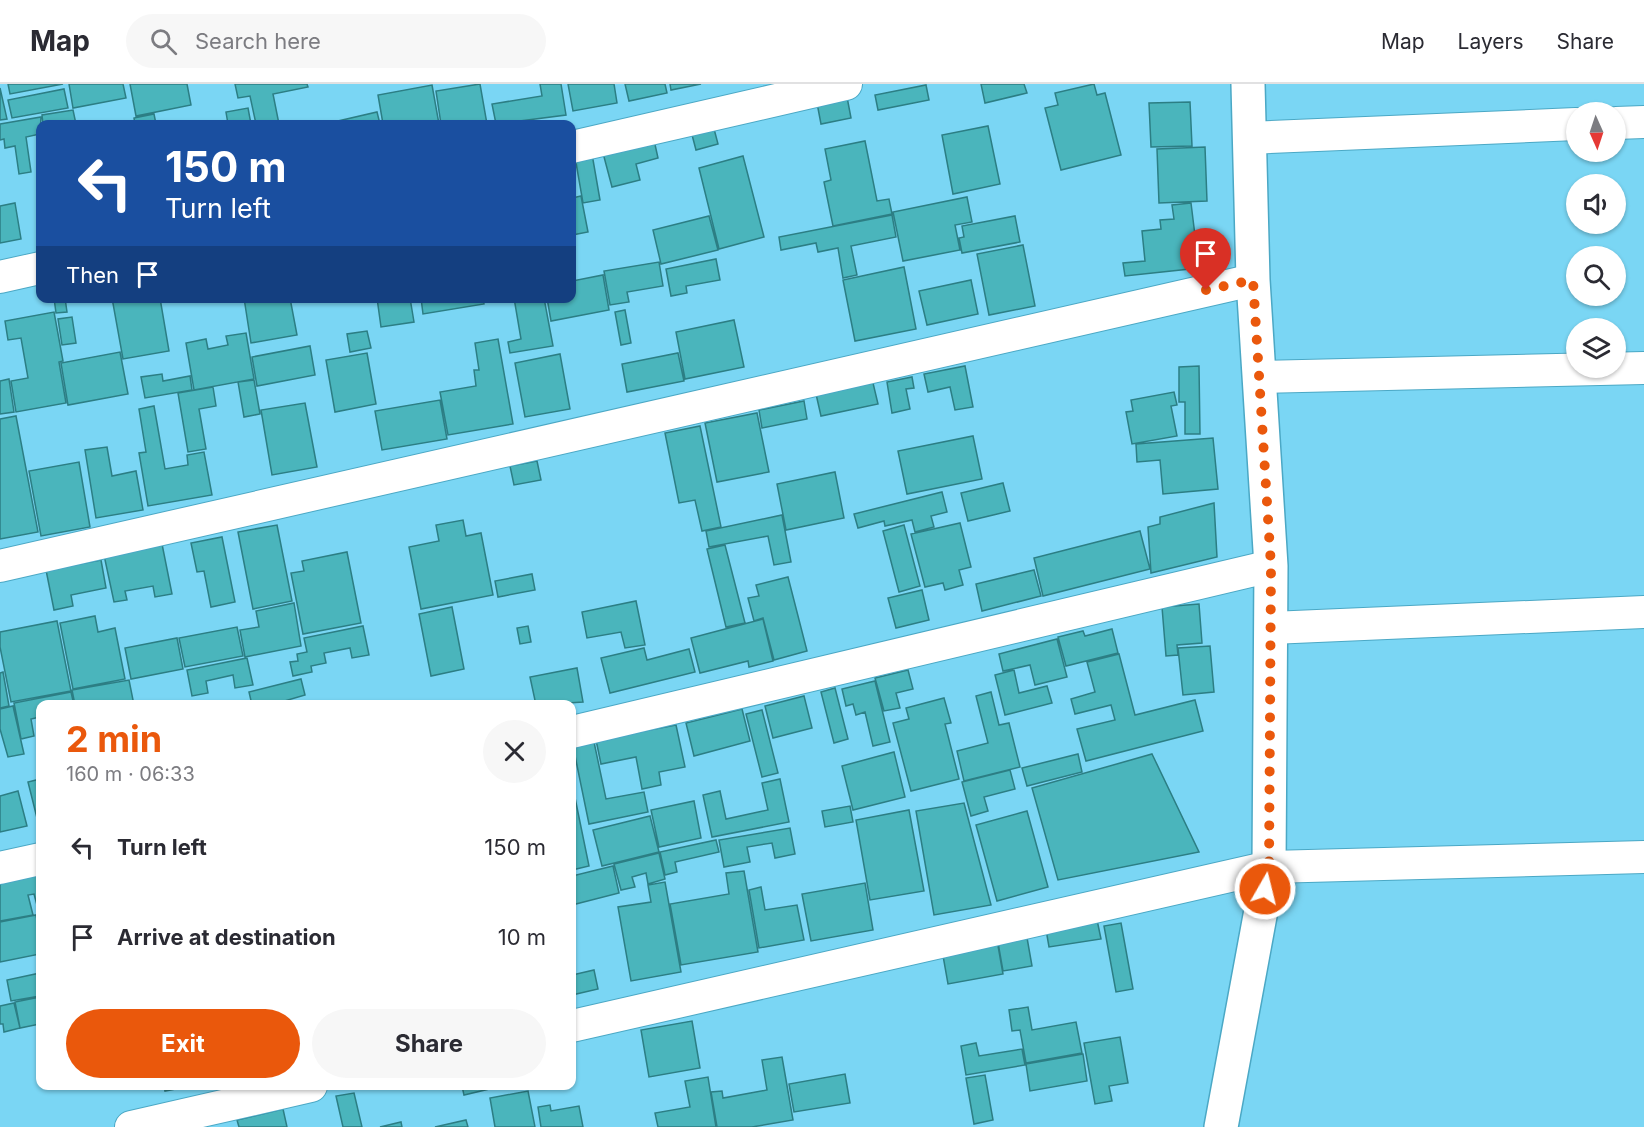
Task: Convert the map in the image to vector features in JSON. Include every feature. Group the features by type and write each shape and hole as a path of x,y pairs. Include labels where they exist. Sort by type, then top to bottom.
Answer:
{"main road":[{"path":"1221,1127 1269,867 1271,566 1253,280 1248,84"}],"street":[{"path":"576,146 846,84"},
{"path":"1626,123 1644,122"},
{"path":"1250,138 1566,124"},
{"path":"0,277 36,269"},
{"path":"0,566 1253,280"},
{"path":"1259,376 1644,368"},
{"path":"576,731 1271,566"},
{"path":"1271,628 1644,612"},
{"path":"576,1025 1269,867 1644,856"},
{"path":"0,868 36,860"},
{"path":"132,1127 294,1090"}],"building":[{"path":"8,84 63,84 10,94"},
{"path":"69,84 123,84 126,98 73,108"},
{"path":"130,84 187,84 191,105 136,116"},
{"path":"235,84 307,84 308,87 273,94 278,120 255,120 250,96 238,98"},
{"path":"480,84 486,120 440,120 436,91"},
{"path":"540,84 561,84 566,115 527,120 495,120 492,104 542,96"},
{"path":"568,84 614,84 617,103 573,111"},
{"path":"625,84 665,84 667,93 629,101"},
{"path":"670,84 701,84 671,90"},
{"path":"981,84 1024,84 1027,93 985,103"},
{"path":"1094,84 1097,95 1105,93 1121,155 1061,170 1045,108 1058,105 1055,93"},
{"path":"432,85 438,120 382,120 378,95"},
{"path":"926,85 929,100 878,110 875,95"},
{"path":"0,88 7,119 0,120"},
{"path":"64,89 68,108 12,118 8,100"},
{"path":"847,97 851,118 821,124 817,103"},
{"path":"1190,102 1192,146 1151,147 1149,103"},
{"path":"248,108 250,120 227,120 226,112"},
{"path":"73,110 75,120 43,120 42,115"},
{"path":"377,112 379,120 342,120"},
{"path":"154,114 155,120 134,120 134,118"},
{"path":"41,117 41,120 36,120 36,135 26,137 31,172 19,174 15,146 5,148 4,139 0,140 0,124"},
{"path":"713,125 718,144 696,150 691,131"},
{"path":"988,126 1000,184 953,194 942,135"},
{"path":"654,140 658,158 636,164 640,180 612,187 603,153"},
{"path":"865,141 877,201 889,199 892,214 833,226 824,182 831,180 825,149"},
{"path":"1205,147 1207,201 1159,203 1157,149"},
{"path":"592,154 600,200 583,203 576,157"},
{"path":"743,156 764,237 719,249 699,168"},
{"path":"581,196 588,232 576,234 576,197"},
{"path":"967,197 972,222 955,225 960,250 903,261 893,212"},
{"path":"15,203 21,239 0,243 0,206"},
{"path":"1191,203 1199,268 1125,276 1123,263 1145,261 1142,231 1161,229 1160,220 1174,219 1172,205"},
{"path":"892,215 896,237 851,246 857,275 843,278 838,248 818,252 816,243 781,250 779,237"},
{"path":"709,216 718,250 661,264 653,230"},
{"path":"1015,216 1020,242 962,253 959,238 964,237 962,226"},
{"path":"1023,245 1035,306 989,315 977,254"},
{"path":"716,259 720,280 686,286 687,293 671,296 666,269"},
{"path":"659,262 663,286 627,292 629,302 610,305 604,271"},
{"path":"904,267 916,329 855,341 843,280"},
{"path":"603,275 609,310 551,321 548,303 576,303 576,280"},
{"path":"971,280 978,314 927,325 919,291"},
{"path":"55,303 66,303 67,312 56,313"},
{"path":"113,303 161,303 169,351 123,359"},
{"path":"245,303 291,303 297,335 251,343"},
{"path":"378,303 411,303 414,322 381,327"},
{"path":"422,303 484,303 484,304 423,314"},
{"path":"515,303 545,303 553,346 510,353 508,342 521,339"},
{"path":"625,310 631,343 621,345 615,312"},
{"path":"54,312 63,361 59,362 66,403 16,412 11,381 28,378 21,338 8,340 5,321"},
{"path":"72,317 76,343 62,345 58,319"},
{"path":"734,320 744,367 685,379 676,332"},
{"path":"367,331 371,348 350,352 347,334"},
{"path":"246,333 254,379 194,390 186,343 206,339 208,349 228,345 226,336"},
{"path":"498,339 513,424 448,435 440,392 476,386 474,370 479,370 475,343"},
{"path":"310,346 315,375 257,386 252,357"},
{"path":"120,352 128,394 68,405 61,363"},
{"path":"367,353 376,404 335,412 326,360"},
{"path":"678,353 684,381 627,392 622,364"},
{"path":"560,354 570,409 525,417 515,363"},
{"path":"965,366 973,407 955,410 950,387 928,392 924,374"},
{"path":"1199,366 1200,434 1185,434 1185,402 1179,402 1179,367"},
{"path":"162,374 163,381 190,376 192,390 145,398 141,377"},
{"path":"912,377 914,388 906,389 910,409 892,413 887,382"},
{"path":"9,379 14,412 0,414 0,381"},
{"path":"254,380 260,414 244,417 238,382"},
{"path":"873,383 878,404 821,416 816,394"},
{"path":"213,387 216,406 199,409 206,449 188,452 178,393"},
{"path":"1174,392 1177,405 1171,406 1177,436 1132,444 1126,412 1133,411 1131,400"},
{"path":"440,400 447,439 382,450 375,411"},
{"path":"804,401 807,419 762,428 759,410"},
{"path":"305,403 317,467 272,475 261,410"},
{"path":"154,406 165,469 188,465 187,455 204,452 212,495 148,506 139,453 146,452 139,409"},
{"path":"757,413 769,472 717,482 705,423"},
{"path":"16,416 38,532 0,539 0,419"},
{"path":"700,426 721,527 702,531 695,500 679,503 665,433"},
{"path":"973,436 982,479 907,494 898,451"},
{"path":"1213,438 1218,489 1163,494 1160,460 1137,462 1136,444"},
{"path":"107,447 112,476 136,471 143,510 96,518 85,450"},
{"path":"537,461 541,480 514,485 510,466"},
{"path":"79,462 90,527 41,536 29,471"},
{"path":"835,472 844,518 786,530 777,484"},
{"path":"1003,483 1010,511 968,521 961,493"},
{"path":"942,492 947,512 931,516 934,527 915,532 912,520 885,526 884,521 858,528 854,514"},
{"path":"1214,503 1217,557 1151,573 1148,527 1160,524 1160,517"},
{"path":"782,515 791,562 774,565 768,536 709,547 706,531"},
{"path":"463,520 466,536 481,533 493,595 421,609 409,547 439,541 436,525"},
{"path":"960,523 971,567 959,570 963,585 945,590 943,583 925,587 911,534"},
{"path":"277,525 292,601 253,609 238,532"},
{"path":"904,525 920,586 899,592 883,531"},
{"path":"1140,531 1150,569 1043,596 1034,558"},
{"path":"222,537 235,602 211,607 204,571 197,572 191,543"},
{"path":"162,544 172,594 155,597 153,586 125,591 127,600 114,602 104,555"},
{"path":"725,545 745,623 726,627 707,549"},
{"path":"347,552 361,623 303,634 291,573 304,571 302,561"},
{"path":"101,560 106,588 71,595 73,606 54,610 46,570"},
{"path":"1034,570 1041,596 982,611 976,584"},
{"path":"532,574 535,590 498,597 495,581"},
{"path":"788,577 807,651 774,660 763,618 754,621 748,598 759,596 756,585"},
{"path":"922,590 929,620 896,628 888,598"},
{"path":"636,601 645,645 625,648 621,632 587,638 582,612"},
{"path":"294,603 301,646 245,657 240,630 259,627 256,611"},
{"path":"1199,604 1202,643 1177,645 1178,655 1166,656 1162,607"},
{"path":"452,607 464,669 431,676 419,614"},
{"path":"95,616 98,632 115,628 125,679 73,689 60,623"},
{"path":"763,619 773,661 749,667 748,661 700,673 691,638"},
{"path":"57,621 71,691 11,702 0,647 0,632"},
{"path":"363,626 369,655 352,658 350,648 324,653 326,663 311,666 312,672 293,676 290,662 298,661 297,654 307,652 304,638"},
{"path":"528,626 531,642 520,644 517,628"},
{"path":"237,627 243,656 185,667 179,638"},
{"path":"1112,629 1118,653 1066,666 1058,637 1083,631 1085,636"},
{"path":"177,638 183,669 131,679 125,648"},
{"path":"1057,639 1067,677 1035,685 1030,665 1003,671 999,654"},
{"path":"1210,646 1214,692 1183,695 1178,648"},
{"path":"644,648 647,660 689,649 695,672 610,693 601,658"},
{"path":"1119,654 1135,715 1195,700 1203,731 1086,761 1077,729 1115,720 1111,705 1075,714 1071,699 1095,692 1087,662"},
{"path":"247,658 253,685 235,688 233,675 206,681 208,693 192,696 187,670"},
{"path":"577,668 583,702 535,700 530,677"},
{"path":"908,670 913,689 896,693 900,708 884,711 875,678"},
{"path":"1014,670 1019,693 1047,686 1052,703 1005,715 995,675"},
{"path":"3,672 9,706 0,708 0,673"},
{"path":"301,679 305,695 288,700 251,700 249,692"},
{"path":"129,680 133,700 74,700 72,690"},
{"path":"875,681 890,742 873,746 865,712 856,715 853,704 846,706 842,689"},
{"path":"835,688 848,739 834,743 821,692"},
{"path":"71,692 73,700 36,700 36,718 31,719 34,736 21,739 14,703"},
{"path":"991,692 999,725 1009,723 1020,767 964,781 957,751 988,743 976,696"},
{"path":"804,696 812,728 773,738 765,706"},
{"path":"944,698 951,723 945,724 959,779 911,791 893,723 909,719 906,708"},
{"path":"13,706 24,754 8,757 0,729 0,709"},
{"path":"742,709 750,741 694,756 686,723"},
{"path":"762,710 778,773 762,777 746,714"},
{"path":"676,725 685,767 659,772 661,785 642,789 636,757 601,764 596,740"},
{"path":"594,742 606,799 644,792 648,812 589,824 576,761 576,745"},
{"path":"894,752 905,797 853,810 842,766"},
{"path":"1078,754 1082,772 1027,786 1022,768"},
{"path":"1152,754 1199,852 1058,880 1032,788"},
{"path":"1010,770 1015,789 984,797 988,811 971,816 962,782"},
{"path":"780,779 789,822 712,837 703,795 720,791 726,819 768,810 762,783"},
{"path":"36,780 36,814 28,782"},
{"path":"18,791 27,826 0,832 0,796"},
{"path":"694,801 701,838 659,847 651,810"},
{"path":"576,803 589,866 576,869"},
{"path":"964,803 991,905 934,915 916,811"},
{"path":"850,806 853,822 825,827 822,811"},
{"path":"909,810 924,891 870,900 856,820"},
{"path":"1027,811 1048,887 997,901 976,825"},
{"path":"650,816 659,852 602,866 593,830"},
{"path":"790,828 795,854 775,858 772,843 747,847 750,862 724,867 719,840"},
{"path":"716,840 719,852 675,862 677,872 665,875 660,852"},
{"path":"659,853 665,879 648,884 646,873 632,877 635,887 621,890 614,864"},
{"path":"613,866 619,893 576,904 576,875"},
{"path":"36,871 36,901 34,894 28,895 33,915 0,921 0,879"},
{"path":"744,871 758,952 681,965 670,904 729,894 726,873"},
{"path":"665,882 681,972 631,981 618,907 651,902 648,885"},
{"path":"865,883 873,930 811,941 802,894"},
{"path":"761,887 765,910 797,905 804,940 759,948 749,890"},
{"path":"36,915 36,955 0,962 0,922"},
{"path":"1096,915 1101,939 1049,947 1045,924"},
{"path":"1121,923 1133,989 1116,992 1104,926"},
{"path":"1026,932 1032,966 1003,971 997,937"},
{"path":"997,940 1003,974 948,984 942,950"},
{"path":"594,970 598,989 576,994 576,974"},
{"path":"36,974 36,997 11,1001 7,980"},
{"path":"36,998 36,1025 20,1028 15,1002"},
{"path":"14,1003 20,1028 4,1032 3,1024 0,1024 0,1006"},
{"path":"1028,1007 1032,1030 1076,1022 1082,1053 1026,1063 1020,1030 1012,1031 1009,1010"},
{"path":"692,1021 700,1068 649,1077 641,1030"},
{"path":"1120,1037 1128,1083 1109,1086 1112,1101 1095,1104 1084,1043"},
{"path":"976,1043 979,1056 1022,1049 1025,1065 966,1075 961,1046"},
{"path":"1083,1054 1087,1081 1030,1091 1026,1064"},
{"path":"782,1057 793,1120 752,1127 717,1127 711,1092 722,1091 723,1098 767,1090 762,1060"},
{"path":"845,1074 850,1103 794,1112 789,1084"},
{"path":"985,1075 993,1120 974,1124 966,1078"},
{"path":"708,1077 716,1127 658,1127 655,1113 690,1107 685,1081"},
{"path":"463,1090 485,1090 464,1095"},
{"path":"528,1091 535,1127 495,1127 490,1098"},
{"path":"354,1093 362,1127 343,1127 336,1096"},
{"path":"550,1105 551,1111 579,1106 583,1127 541,1127 538,1107"},
{"path":"283,1109 287,1127 239,1127 237,1120"},
{"path":"466,1120 468,1127 435,1127"},
{"path":"401,1122 402,1127 380,1127"}],"route":[{"path":"1206,290 1253,280 1271,566 1269,867 1265,889"}]}
